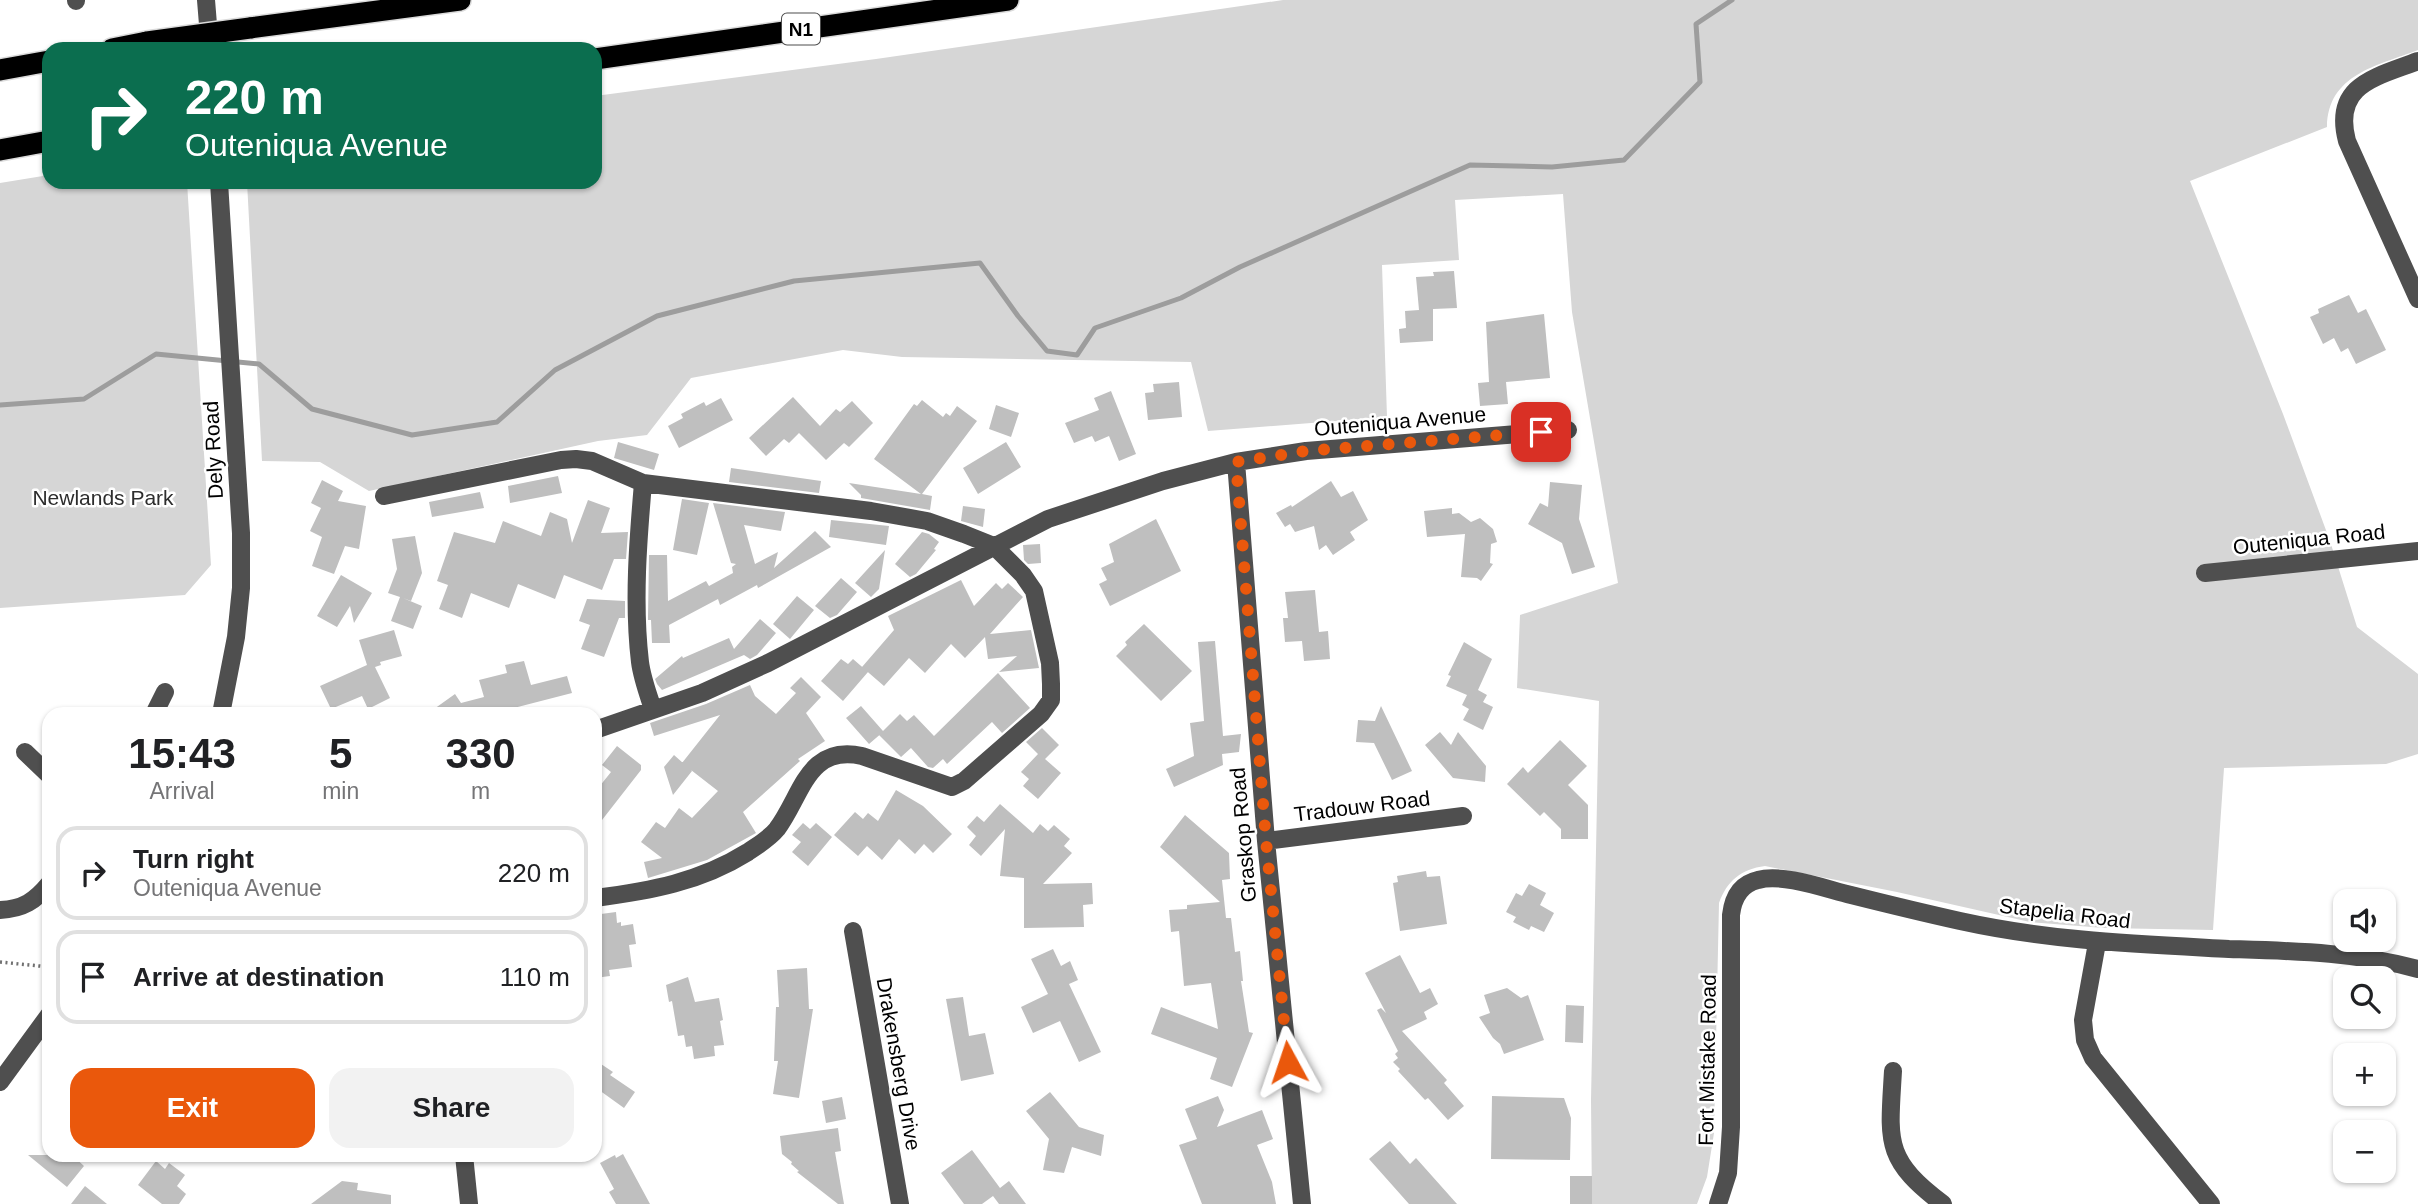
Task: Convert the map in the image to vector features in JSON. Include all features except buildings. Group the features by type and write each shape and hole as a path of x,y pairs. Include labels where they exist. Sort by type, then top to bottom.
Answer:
{"highway":[{"path":"147,42 460,0"},
{"name":"N1","path":"602,58 1008,0"},
{"path":"0,70 42,62"},
{"path":"0,150 42,142"}],"street":[{"path":"206,0 209,42"},
{"path":"2418,61 2364,82 2350,96 2343,128 2418,299"},
{"name":"Dely Road","path":"219,189 241,533 241,588 236,637 222,707"},
{"name":"Outeniqua Avenue","path":"602,727 702,692 768,663 1048,519 1163,481 1236,462 1306,451 1568,430"},
{"path":"384,496 561,460 592,461 643,483 871,511 927,522 993,546 1023,575 1038,599 1050,663 1051,700 1041,714 972,776 952,788 862,756 834,754 807,775 785,817 767,839 719,870 681,884 602,897"},
{"name":"Graskop Road","path":"1236,462 1266,841 1302,1204"},
{"path":"643,483 637,583 639,647 643,678 653,709"},
{"name":"Outeniqua Road","path":"2205,573 2418,551"},
{"path":"157,707 164,692"},
{"path":"25,752 42,768"},
{"name":"Tradouw Road","path":"1266,841 1463,816"},
{"name":"Stapelia Road","path":"1731,915 1733,901 1739,891 1760,879 1776,879 2034,935 2097,943 2360,956 2418,969"},
{"path":"0,910 16,909 29,904 42,891"},
{"name":"Fort Mistake Road","path":"1718,1204 1728,1173 1731,1127 1731,915"},
{"name":"Drakensberg Drive","path":"853,931 900,1204"},
{"path":"2097,943 2083,1020 2085,1040 2093,1058 2211,1204"},
{"path":"0,1082 42,1024"},
{"path":"1894,1071 1890,1122 1892,1146 1907,1173 1943,1204"},
{"path":"465,1162 469,1204"}],"path":[{"path":"0,962 42,966"}],"green space":[{"path":"1283,0 2418,0 2418,50 2371,67 2345,84 2330,109 2327,127 2190,181 2283,414 2330,541 2357,627 2418,674 2418,754 2386,764 2224,768 2213,930 2104,928 2030,922 1765,866 1742,873 1726,888 1719,903 1714,1133 1707,1177 1697,1204 1592,1204 1591,1100 1599,701 1517,688 1520,615 1618,583 1572,312 1563,194 1455,200 1459,260 1382,265 1387,417 1208,431 1191,362 902,357 843,350 691,378 647,435 598,441 369,491 320,462 262,461 247,189 602,189 602,95 876,59"},
{"name":"Newlands Park","path":"42,176 42,189 187,189 211,565 185,595 0,608 0,183"}],"waterway":[{"path":"0,405 84,399 156,354 259,364 312,409 412,435 497,422 555,370 657,316 794,281 980,263 1047,351 1077,355 1095,328 1181,298 1240,267 1470,165 1552,167 1624,160 1700,82 1696,24 1732,0"}],"route":[{"path":"1288,1062 1266,841 1236,462 1306,451 1541,432"}]}
